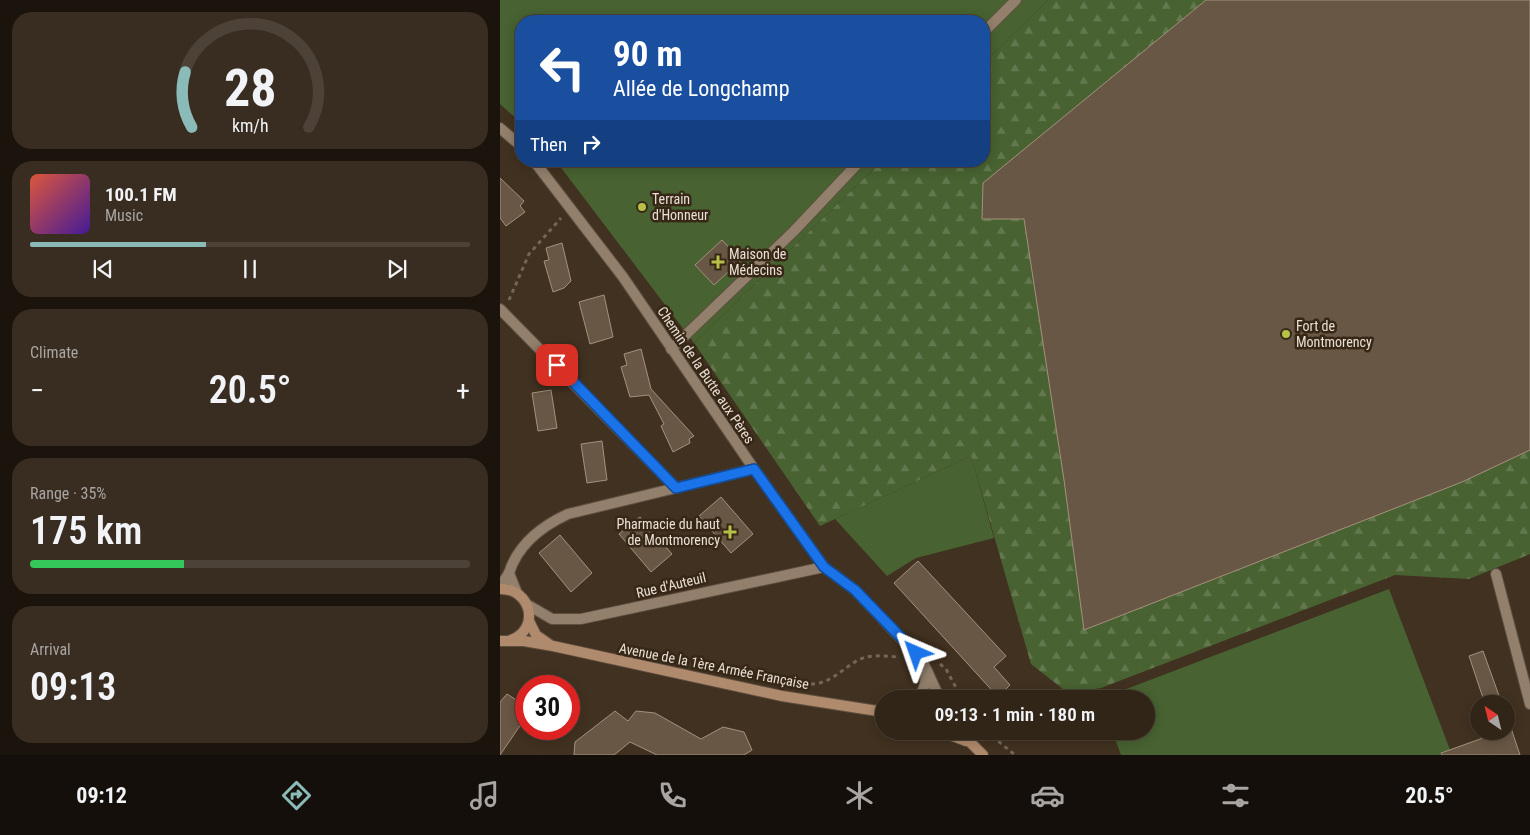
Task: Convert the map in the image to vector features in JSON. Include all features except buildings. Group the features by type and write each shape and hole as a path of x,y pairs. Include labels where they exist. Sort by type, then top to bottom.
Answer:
{"main road":[{"path":"500,588 517,592 528,605 529,621"},
{"name":"Avenue de la 1ère Armée Française","path":"505,641 520,636 529,621"},
{"name":"Avenue de la 1ère Armée Française","path":"529,621 536,635 553,646"},
{"name":"Avenue de la 1ère Armée Française","path":"505,641 553,646 782,696 875,710"},
{"path":"967,741 983,755"}],"street":[{"path":"990,26 1016,0"},
{"path":"500,128 515,141"},
{"name":"Chemin de la Butte aux Pères","path":"539,167 623,276 754,469 824,567 855,590 922,661 936,690"},
{"path":"672,349 794,231 854,167"},
{"path":"502,310 676,488"},
{"path":"500,588 517,554 544,525 568,514 754,469"},
{"name":"Rue d'Auteuil","path":"528,605 552,619 581,620 728,586 824,567"},
{"path":"509,573 517,592"},
{"path":"1496,574 1530,704"},
{"path":"922,661 926,671 926,685 923,690"}],"path":[{"path":"502,310 528,254 570,208"},
{"path":"807,684 825,681 866,657 891,656 943,666 957,690"},
{"path":"997,740 1015,755"}],"green space":[{"path":"500,0 1048,0 990,57 990,15 515,15 515,118 500,104"},
{"name":"Fort de Montmorency","path":"1048,0 1530,0 1530,554 1469,579 1395,575 1101,688 1064,690 1031,664 971,456 820,526 694,343 876,167 990,167 990,57"},
{"path":"561,167 876,167 694,343"},
{"path":"971,456 994,538 916,558 887,576 835,519"},
{"path":"1389,589 1452,755 1121,755 1115,740 1155,740 1155,690 1124,690"}],"place":[{"name":"Terrain d'Honneur","path":"642,207"},
{"name":"Maison de Médecins","path":"718,262"},
{"name":"Fort de Montmorency","path":"1286,334"},
{"name":"Pharmacie du haut de Montmorency","path":"730,532"}],"route":[{"path":"557,365 676,488 754,469 824,567 855,590 892,626 916,653"}]}
